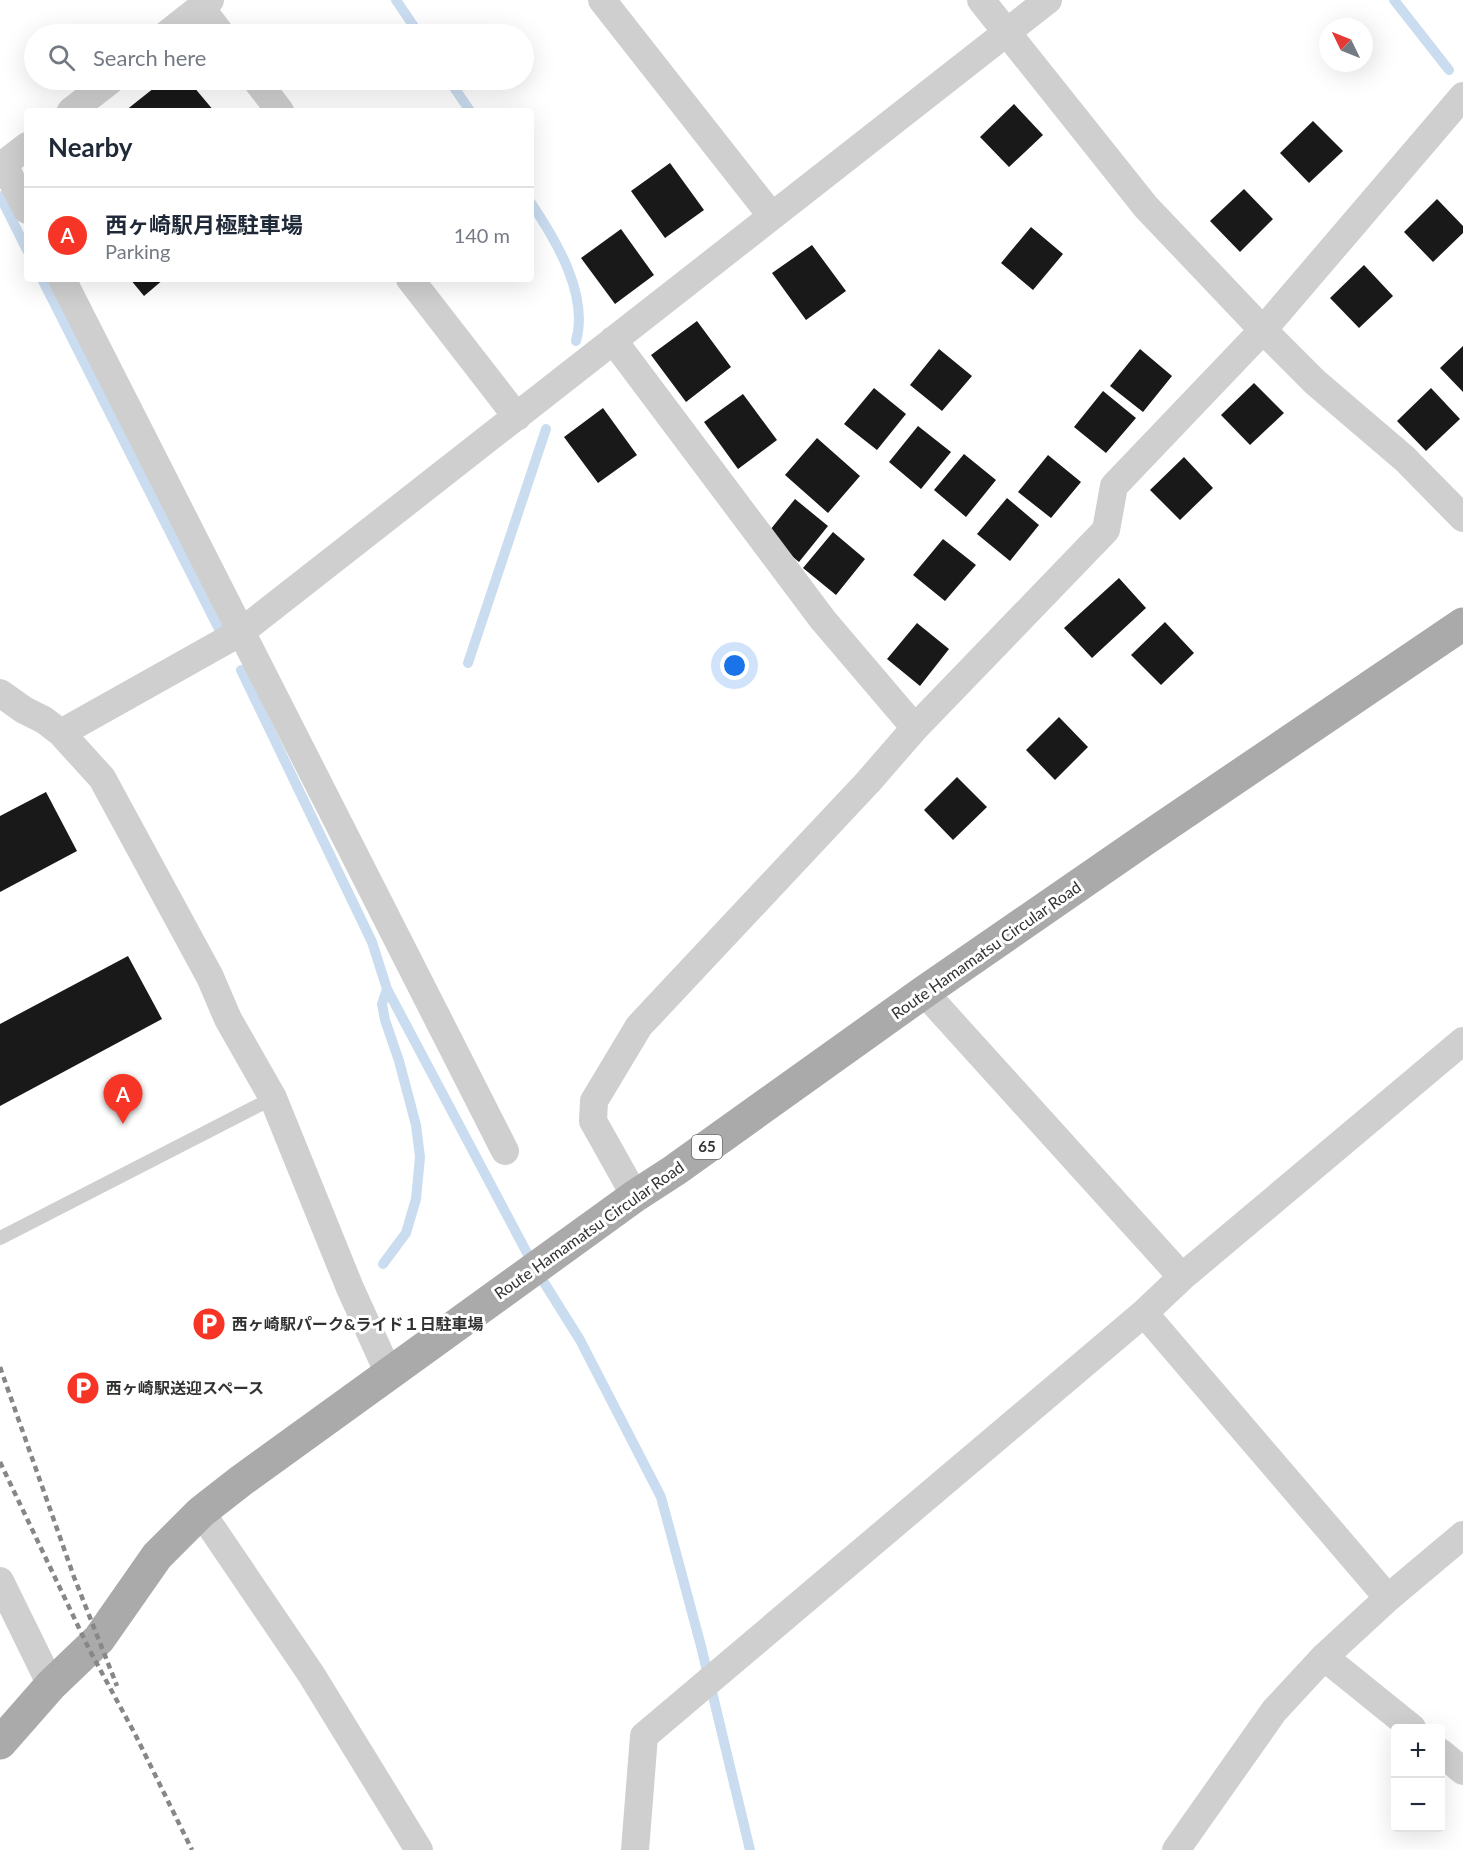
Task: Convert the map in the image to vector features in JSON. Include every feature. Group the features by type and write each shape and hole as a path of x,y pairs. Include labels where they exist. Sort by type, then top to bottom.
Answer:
{"main road":[{"name":"Route Hamamatsu Circular Road","path":"2,1739 51,1685 99,1639 157,1556 201,1512 310,1430 635,1196 924,993 1147,838 1461,629"}],"street":[{"path":"602,0 771,215"},
{"path":"981,0 1146,207 1315,382 1405,459 1463,518"},
{"path":"61,733 241,632 1048,0"},
{"path":"180,24 205,4 216,24"},
{"path":"75,108 98,90"},
{"path":"264,90 278,108"},
{"path":"635,1196 593,1121 594,1101 639,1026 868,782 915,728 1106,530 1114,486 1263,330 1463,96"},
{"path":"24,148 2,166 24,205"},
{"path":"64,282 504,1151"},
{"path":"412,282 517,417"},
{"path":"613,340 823,620 915,728"},
{"path":"0,693 61,733 102,778 210,977 228,1019 273,1098 350,1288 389,1374"},
{"path":"924,993 1182,1277"},
{"path":"635,1850 644,1736 1144,1313 1182,1277 1463,1041"},
{"path":"1144,1313 1388,1598"},
{"path":"201,1512 310,1674 419,1850"},
{"path":"1176,1850 1274,1712 1324,1657 1388,1598 1463,1535"},
{"path":"0,1581 51,1685"},
{"path":"1324,1657 1407,1724"},
{"path":"1445,1756 1463,1771"}],"lane":[{"path":"0,1238 273,1098"}],"building":[{"path":"151,90 196,90 211,108 129,108"},
{"path":"1014,104 1043,135 1009,167 980,137"},
{"path":"1313,121 1343,151 1309,183 1280,153"},
{"path":"670,163 704,210 665,238 631,191"},
{"path":"1244,189 1273,219 1240,252 1210,221"},
{"path":"1437,199 1463,226 1463,233 1433,262 1404,232"},
{"path":"1031,227 1063,254 1033,290 1001,263"},
{"path":"621,229 654,275 615,304 581,258"},
{"path":"812,245 846,291 806,320 772,273"},
{"path":"1364,265 1393,296 1359,328 1330,298"},
{"path":"132,282 160,282 144,296"},
{"path":"697,321 731,367 686,402 651,355"},
{"path":"1463,346 1463,392 1440,368"},
{"path":"939,349 972,376 942,411 910,385"},
{"path":"1140,349 1172,376 1143,412 1110,386"},
{"path":"1254,383 1284,413 1250,445 1221,415"},
{"path":"874,388 906,414 877,450 844,424"},
{"path":"1431,388 1460,419 1426,451 1397,421"},
{"path":"1103,391 1136,418 1106,453 1074,427"},
{"path":"743,394 777,440 738,469 704,422"},
{"path":"603,408 637,455 598,483 564,437"},
{"path":"918,426 951,452 921,489 889,462"},
{"path":"817,438 860,476 828,513 785,475"},
{"path":"964,454 996,480 966,517 934,490"},
{"path":"1048,455 1081,482 1051,518 1018,492"},
{"path":"1184,457 1213,488 1180,520 1150,490"},
{"path":"1007,498 1039,525 1010,561 977,534"},
{"path":"795,499 828,526 799,562 766,535"},
{"path":"833,532 865,559 836,595 803,568"},
{"path":"943,539 976,565 945,601 913,575"},
{"path":"1119,578 1146,608 1092,658 1064,628"},
{"path":"1165,622 1194,653 1161,685 1131,655"},
{"path":"917,623 949,649 920,686 887,659"},
{"path":"1059,717 1088,747 1055,780 1026,750"},
{"path":"957,777 987,807 953,840 924,810"},
{"path":"46,792 77,851 0,892 0,816"},
{"path":"128,956 162,1019 0,1106 0,1024"}],"waterway":[{"path":"396,0 412,24"},
{"path":"1394,0 1449,70"},
{"path":"456,90 468,108"},
{"path":"0,196 24,244"},
{"path":"534,208 560,251 574,287 579,323 576,341"},
{"path":"44,282 221,633"},
{"path":"468,663 546,429"},
{"path":"241,670 372,942 387,989 382,1004 385,1020 399,1061 416,1125 420,1157 416,1199 406,1233 383,1264"},
{"path":"387,989 535,1268 580,1340 661,1497 701,1646 750,1850"}],"railway":[{"path":"0,1367 74,1577 117,1686"},
{"path":"0,1462 89,1649 135,1734 192,1850"}],"place":[{"name":"西ヶ崎駅月極駐車場","path":"123,1124"},
{"name":"西ヶ崎駅パーク&ライド１日駐車場","path":"209,1324"},
{"name":"西ヶ崎駅送迎スペース","path":"83,1388"}]}
